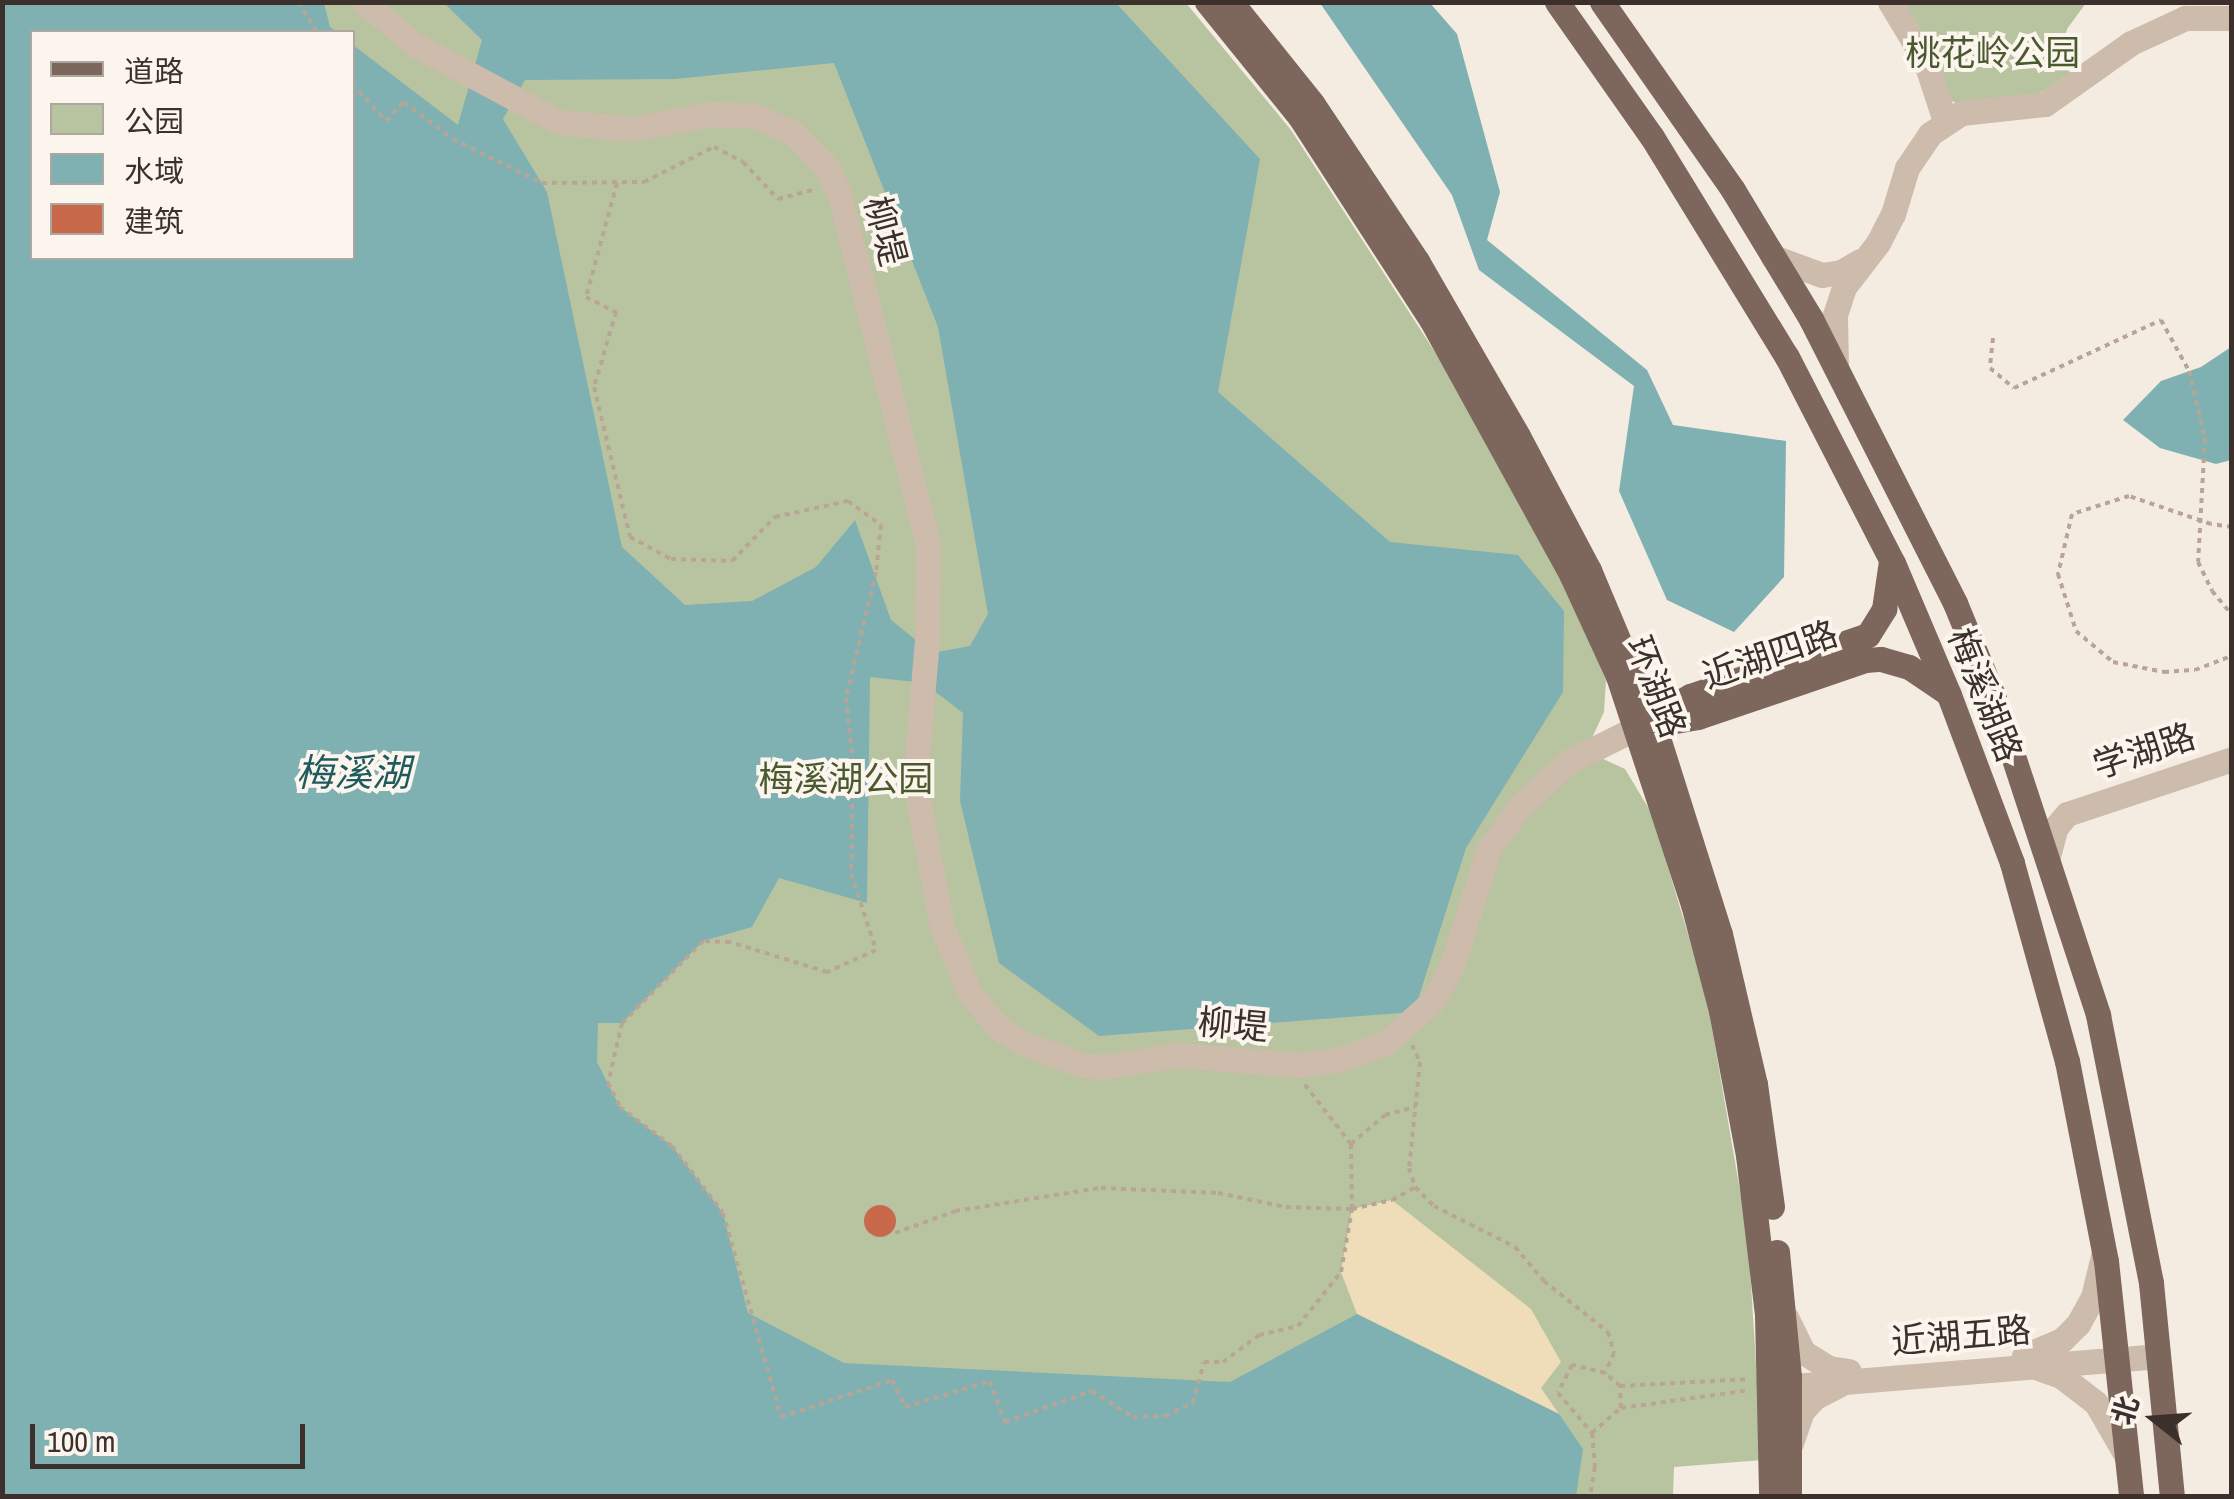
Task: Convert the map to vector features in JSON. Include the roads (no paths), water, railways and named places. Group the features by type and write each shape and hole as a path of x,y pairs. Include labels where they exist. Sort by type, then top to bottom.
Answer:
{"main road":[{"name":"环湖路","path":"1207,2 1300,118 1432,321 1624,671"},
{"name":"环湖路","path":"1231,2 1312,104 1417,261 1557,506 1647,724 1721,1010 1750,1171 1790,1448 1788,1496"},
{"name":"梅溪湖路","path":"1557,2 1652,138 1777,341 1891,559 1950,695 2006,847 2067,1061 2104,1246 2131,1496"},
{"name":"梅溪湖路","path":"1602,2 1732,190 1836,368 1955,603 2028,792 2098,1016 2151,1283 2172,1496"},
{"name":"近湖四路","path":"1647,724 1868,635 1884,610 1891,559"},
{"name":"近湖四路","path":"1694,707 1865,660 1881,659 1927,675 1950,695"},
{"path":"1624,671 1694,707 1678,740 1666,787"},
{"name":"环湖路","path":"1666,787 1720,934 1747,1047 1784,1308 1771,1496"}],"street":[{"name":"柳堤","path":"364,2 392,29 559,122 632,130 712,114 754,116 776,123 802,140 829,170 922,512 930,582 916,765 918,816 942,927 971,995 1000,1030 1024,1044 1082,1065 1103,1067 1179,1055 1284,1064 1341,1059 1398,1034 1434,1000 1452,966 1476,880 1501,830 1540,784 1596,747 1647,724"},
{"path":"1890,2 1924,60 1945,121"},
{"path":"1836,368 1835,315 1844,287 1878,243 1916,151 1945,121 1961,113 2046,104 2169,13 2185,18 2232,18"},
{"path":"1773,256 1822,275 1841,272 1860,262"},
{"path":"1624,671 1614,723 1596,747 1628,754 1666,787"},
{"name":"学湖路","path":"2078,810 2232,759"},
{"path":"2028,792 2049,805 2078,810"},
{"path":"2048,856 2056,827 2078,810"},
{"path":"2024,1360 2062,1340 2078,1324 2093,1297 2104,1246"},
{"path":"1784,1308 1803,1352 1848,1376"},
{"name":"近湖五路","path":"1780,1382 2157,1351"},
{"path":"2024,1360 2078,1387 2096,1403 2126,1454"},
{"path":"1790,1448 1802,1411 1815,1397 1848,1376"}],"water":[{"name":"梅溪湖","path":"3,3 324,3 334,30 30,30 30,260 355,260 355,47 458,125 482,40 444,3 1116,3 1260,159 1218,392 1390,542 1518,555 1564,611 1563,692 1466,848 1414,1012 1099,1036 999,963 960,801 963,713 924,683 870,677 867,903 779,878 752,927 703,941 622,1023 598,1023 597,1062 620,1107 672,1146 723,1213 748,1313 844,1363 1230,1382 1357,1314 1559,1414 1583,1449 1576,1496 3,1496","holes":["834,63 938,327 988,614 970,646 932,653 891,620 855,520 816,567 752,601 685,605 622,547 547,192 503,119 525,80 675,79"]},
{"path":"1320,3 1430,3 1457,34 1500,192 1487,240 1647,370 1673,425 1786,441 1784,577 1734,632 1667,600 1619,491 1634,386 1479,270 1452,195"},
{"path":"2231,347 2231,460 2216,464 2160,448 2123,420 2161,381 2201,367"}],"park label":[{"name":"桃花岭公园","path":"1993,53"},
{"name":"梅溪湖公园","path":"846,779"}]}
